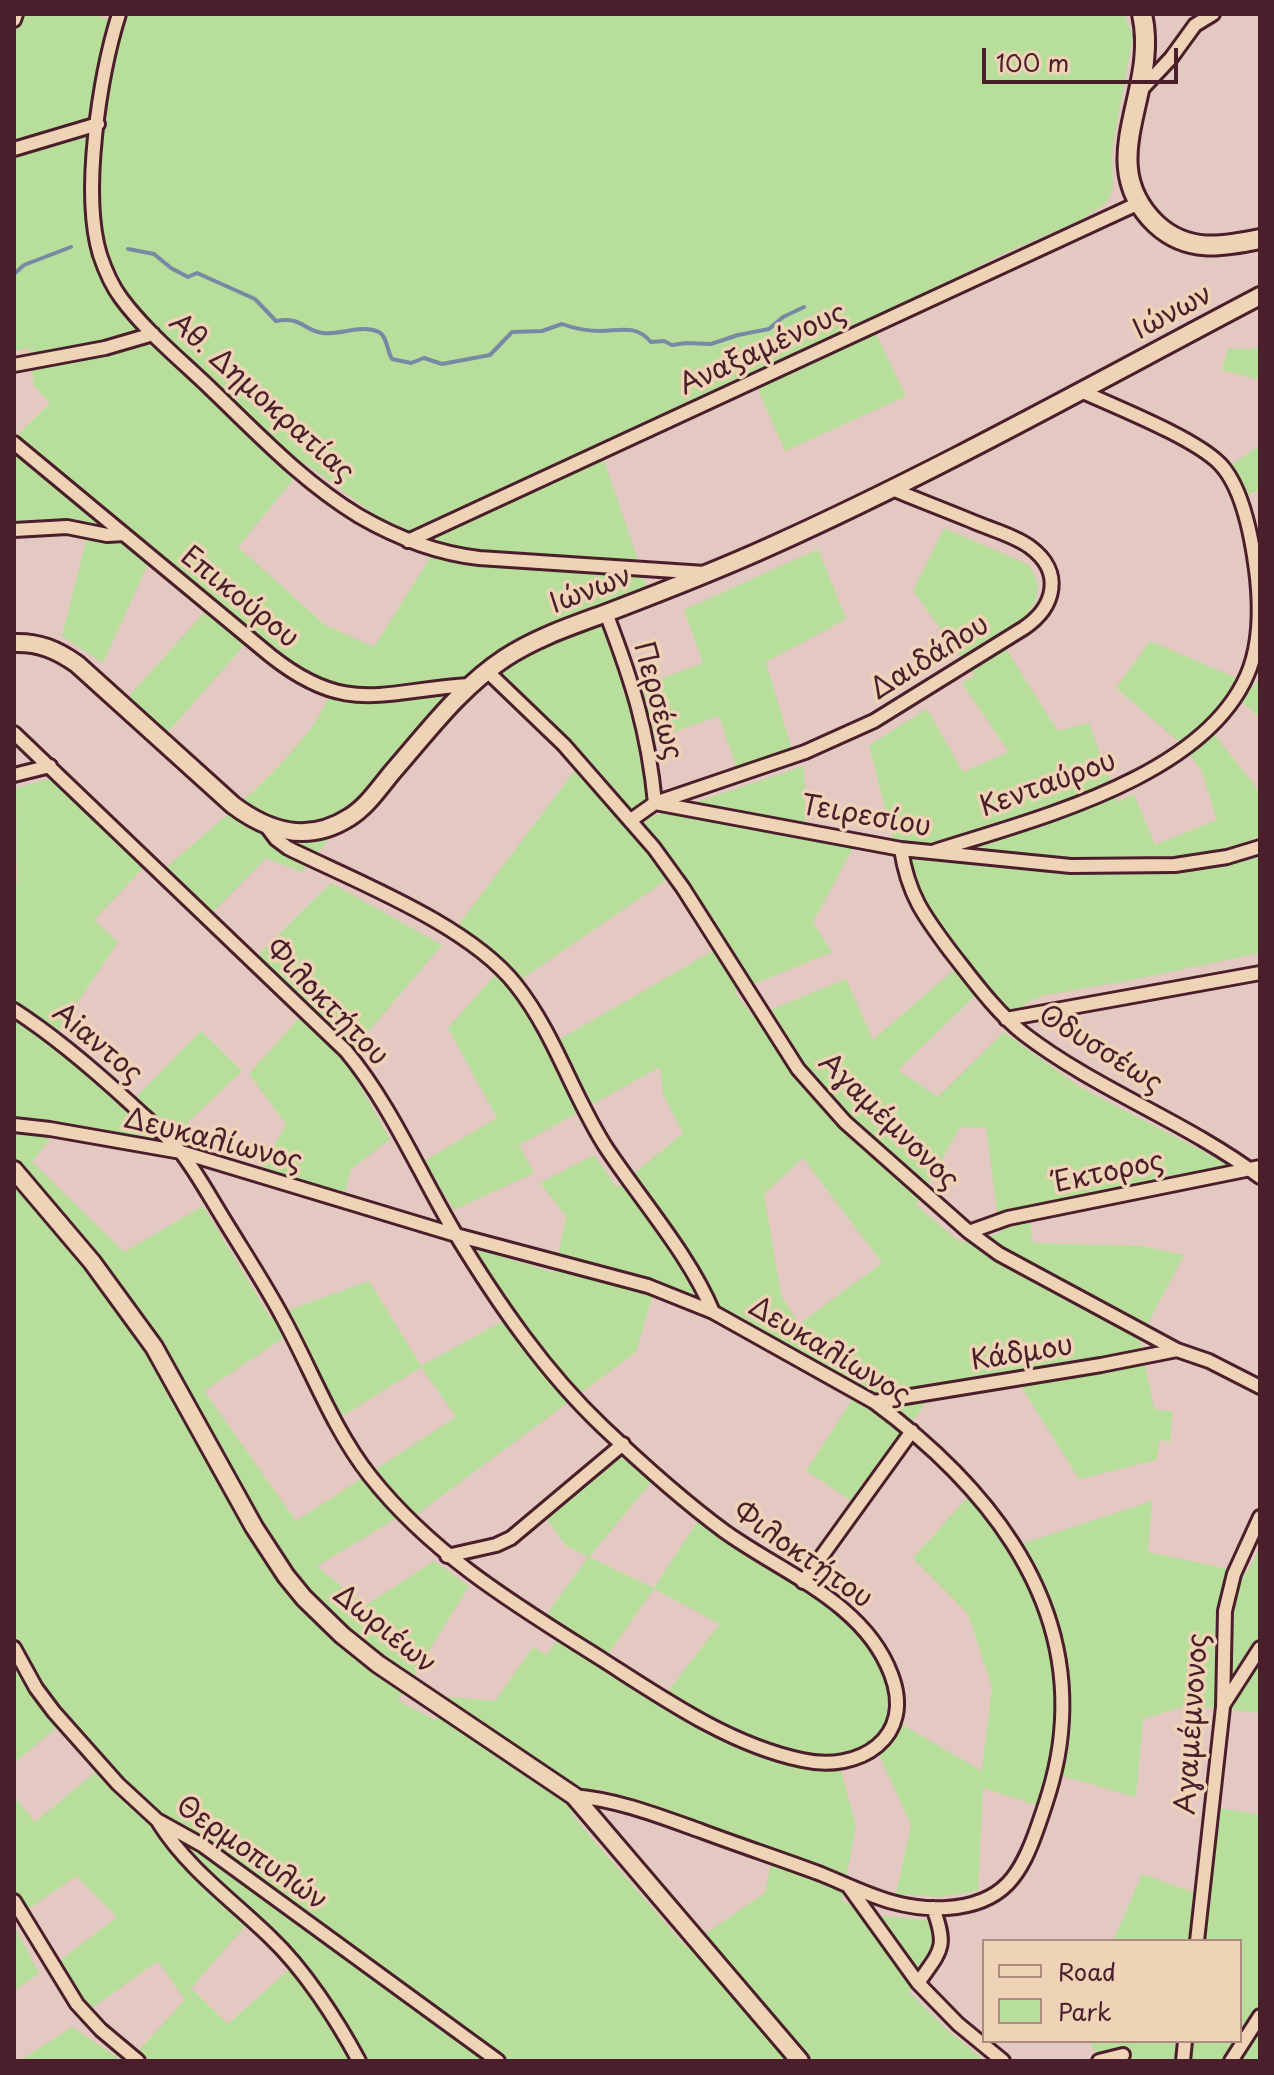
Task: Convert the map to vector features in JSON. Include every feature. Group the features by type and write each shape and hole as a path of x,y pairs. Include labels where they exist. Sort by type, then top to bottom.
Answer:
{"main road":[{"path":"1142,14 1147,49 1126,163 1130,188 1164,231 1188,243 1218,246 1260,239"}],"street":[{"name":"Αθ. Δημοκρατίας","path":"119,14 103,76 98,124 94,182 98,248 115,289 153,334 313,484 360,516 408,541 459,556 709,573"},
{"path":"1140,91 1171,58 1195,25 1213,14"},
{"path":"14,149 98,124"},
{"name":"Αναξαμένους","path":"408,541 1139,203"},
{"name":"Ιώνων","path":"14,643 40,644 65,655 233,805 267,827 308,831 323,829 360,810 470,685 538,639 709,573 892,489 1260,296"},
{"path":"14,365 105,348 153,334"},
{"name":"Κενταύρου","path":"928,853 1091,800 1145,773 1213,723 1236,696 1250,667 1257,630 1256,568 1249,531 1228,474 1219,462 1197,447 1081,391"},
{"name":"Επικούρου","path":"14,443 271,656 316,686 364,696 470,685"},
{"name":"Δαιδάλου","path":"631,820 655,803 805,752 874,721 1024,628 1046,608 1052,590 1051,577 1042,559 1031,548 1015,538 892,489"},
{"path":"14,530 67,527 107,535 124,534"},
{"name":"Περσέως","path":"606,613 630,674 643,720 655,803"},
{"name":"Αγαμέμνονος","path":"487,671 564,745 631,820 683,888 810,1084 845,1122 969,1232 1006,1259 1177,1350 1209,1361 1260,1387"},
{"name":"Φιλοκτήτου","path":"14,733 346,1051 373,1086 456,1235 530,1344 574,1398 705,1517 833,1603 867,1632 876,1643 893,1678 897,1699 893,1727 870,1752 849,1761 825,1763 790,1758 724,1731 631,1678 491,1589 447,1556 383,1492 354,1454 284,1319 181,1152"},
{"path":"14,775 50,766"},
{"name":"Τειρεσίου","path":"655,803 901,849 1071,866 1158,866 1201,862 1260,847"},
{"path":"267,827 288,848 453,932 479,950 515,984 545,1030 605,1146 699,1282 713,1312"},
{"name":"Οδυσσέως","path":"901,849 907,881 919,908 962,967 1006,1019 1049,1052 1254,1168 1260,1177"},
{"path":"1006,1019 1260,973"},
{"name":"Aiαντος","path":"14,1010 38,1025 88,1066 181,1152"},
{"name":"Δευκαλίωνος","path":"14,1125 181,1152 456,1235 648,1286 713,1312 874,1402 912,1431 978,1494 1004,1528 1025,1564 1043,1603 1059,1672 1062,1711 1055,1776 1022,1868 1011,1882 988,1898 965,1906 933,1908 896,1905 623,1803 574,1796"},
{"name":"Έκτορος","path":"969,1232 1008,1218 1254,1168"},
{"name":"Δωριέων","path":"14,1170 101,1273 154,1347 254,1527 304,1598 378,1664 574,1796 800,2061"},
{"name":"Κάδμου","path":"874,1402 1177,1350"},
{"path":"803,1582 912,1431"},
{"path":"447,1556 496,1545 511,1538 623,1444"},
{"name":"Αγαμέμνονος","path":"1197,1939 1223,1707 1226,1602 1238,1565 1260,1517"},
{"name":"Θερμοπυλών","path":"14,1648 36,1688 54,1712 118,1784 157,1820 202,1845 498,2061"},
{"path":"1223,1707 1260,1648"},
{"path":"157,1820 186,1860 273,1939 335,2018 359,2061"},
{"path":"848,1885 918,1983 958,2024 1003,2061"},
{"path":"14,1901 77,2004 101,2030 138,2061"},
{"path":"918,1983 940,1951 943,1940 933,1908"},
{"path":"1231,2061 1260,2016"},
{"path":"1099,2061 1123,2055"}],"green space":[{"path":"14,14 91,14 122,24 126,14 1124,14 1133,35 1112,151 1113,188 1106,203 1081,220 996,257 870,322 906,396 785,451 751,374 599,446 648,589 601,611 628,691 703,663 684,610 818,549 846,619 766,662 792,750 737,769 719,716 640,744 651,817 804,766 806,838 853,848 813,922 832,952 735,992 753,1017 846,979 873,1040 961,964 920,899 893,841 869,745 927,709 963,772 1009,752 962,683 975,676 913,591 944,528 1029,565 1038,583 1036,601 1022,621 997,635 1058,731 1089,723 1118,802 1134,794 1155,845 1217,820 1202,772 1183,745 1116,688 1150,641 1255,686 1260,675 1260,718 1233,694 1205,723 1260,792 1260,953 1045,995 1025,1003 1026,1012 1003,1016 981,990 898,1070 938,1097 1004,1032 1080,1087 1233,1167 1131,1185 1028,1209 1033,1243 1141,1246 1184,1255 1140,1338 1154,1409 1173,1412 1170,1442 1160,1440 1156,1460 1079,1479 1012,1372 936,1388 855,1503 806,1471 859,1389 656,1284 636,1352 412,1518 407,1512 317,1566 365,1606 434,1561 469,1586 398,1701 436,1720 448,1697 495,1701 533,1647 547,1655 562,1632 544,1618 588,1557 565,1545 542,1512 622,1453 653,1480 589,1557 654,1588 699,1519 739,1549 815,1592 845,1617 859,1631 880,1662 891,1698 891,1718 982,1771 992,1687 968,1614 913,1558 968,1497 1015,1546 1152,1501 1148,1552 1247,1573 1260,1547 1260,1713 1189,1705 1143,1719 1136,1797 1049,1772 1036,1805 983,1788 978,1891 940,1897 896,1894 911,1825 875,1746 838,1760 856,1825 842,1901 873,1915 927,1920 940,1935 929,1965 909,1992 946,2029 985,2061 129,2061 185,2000 158,1961 92,2008 74,1991 58,1962 117,1917 76,1876 14,1919 14,1796 35,1822 108,1762 67,1719 14,1763 16,788 52,778 143,868 94,920 118,942 50,1043 97,1080 124,1109 201,1031 242,1071 160,1149 59,1127 32,1162 124,1252 203,1206 270,1317 369,1281 421,1366 514,1315 470,1247 555,1273 566,1216 540,1183 594,1155 617,1188 683,1133 663,1095 660,1067 519,1145 534,1173 454,1210 424,1161 497,1118 448,1028 503,966 481,941 456,928 582,761 487,665 434,712 302,872 266,858 212,913 166,868 282,763 303,739 330,693 248,641 168,732 129,696 213,603 153,553 103,663 62,636 89,529 40,522 14,523 14,438 50,403 34,386 29,348 14,351","holes":["306,464 390,526 412,533 434,523 428,561 374,647 325,625 238,547","678,872 723,945 555,1042 519,981","960,1127 986,1128 1000,1233 960,1242 916,1205","803,1158 882,1263 799,1324 781,1295 764,1194","298,1328 341,1417 421,1367 456,1417 296,1521 204,1391","654,1589 720,1624 657,1705 599,1667","599,1788 772,1858 765,1893 686,1947 571,1814","254,1916 278,1932 300,1960 228,2024 191,1988"]},
{"path":"1260,345 1260,380 1222,370 1228,349 1253,349"},
{"path":"1260,445 1260,490 1243,496 1230,466"},
{"path":"331,883 442,945 345,1059 390,1139 351,1169 344,1197 260,1171 286,1124 249,1074 308,1008 256,957"},
{"path":"1220,1808 1260,1815 1260,2061 1102,2061 1089,2043 1242,2043 1242,1939 1114,1939 1142,1874 1207,1897"},
{"path":"14,1926 39,1973 14,1991"},
{"path":"72,2027 123,2061 19,2061"}],"waterway":[{"path":"14,274 24,265 71,247"},
{"path":"128,249 154,254 188,277 197,273 255,299 276,321 292,320 323,333 358,329 379,332 392,359 411,363 424,358 442,364 490,355 512,332 542,331 562,324 592,331 635,331 651,342 664,341 672,345 711,344 769,329 783,317 804,307"}]}
